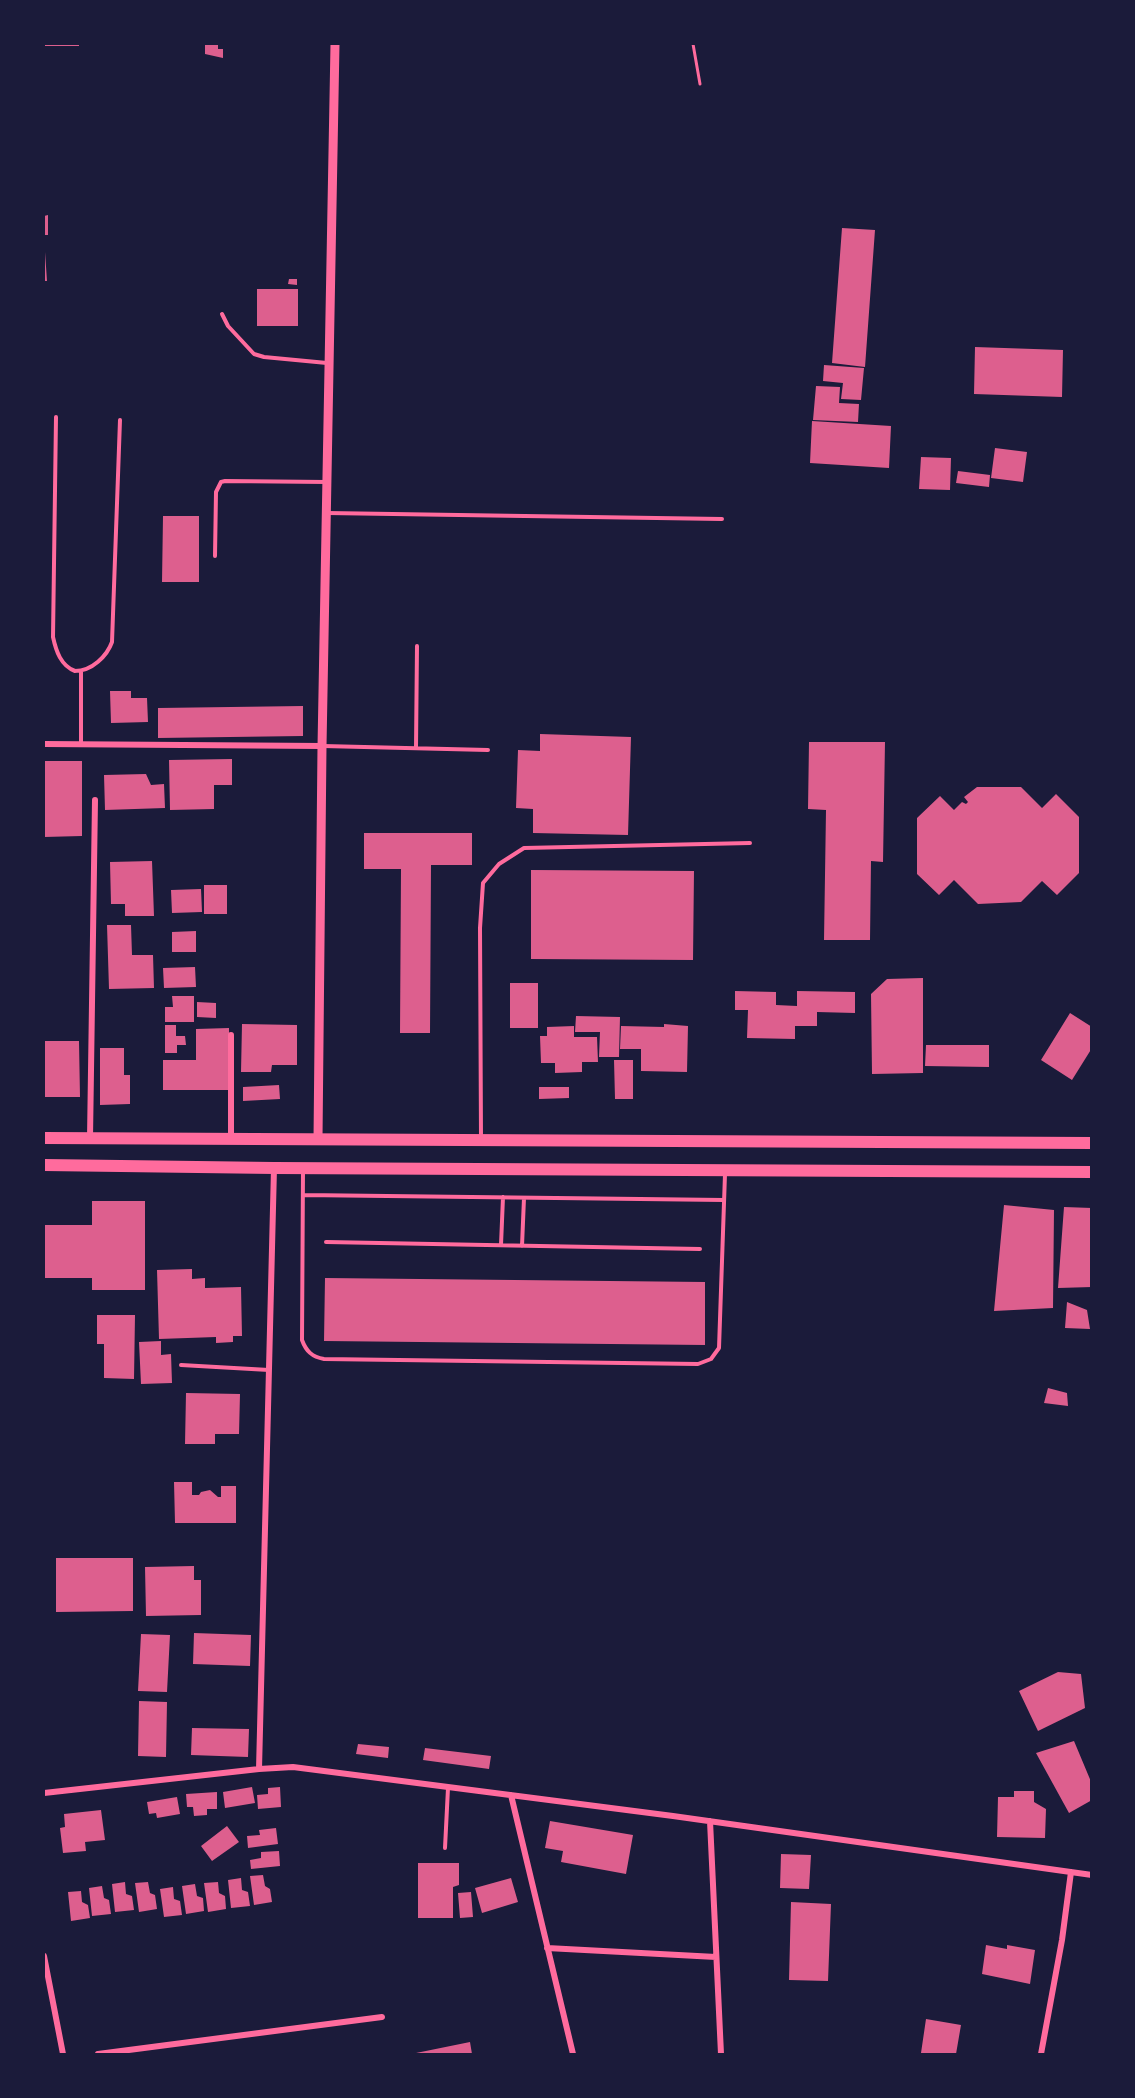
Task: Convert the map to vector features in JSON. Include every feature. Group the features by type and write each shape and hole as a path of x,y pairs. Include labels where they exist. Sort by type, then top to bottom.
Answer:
{"highway":[{"path":"44,1138 1092,1143"},
{"path":"44,1165 1092,1172"}],"street":[{"path":"318,1139 322,746 335,44"},
{"path":"44,744 322,746"},
{"path":"90,1138 95,800"},
{"path":"231,1035 231,1139"},
{"path":"259,1768 274,1168"},
{"path":"44,1793 259,1768 293,1767 710,1821 1092,1875"},
{"path":"511,1796 573,2055"},
{"path":"710,1821 721,2055"},
{"path":"1041,2055 1062,1940 1071,1872"},
{"path":"547,1948 717,1957"},
{"path":"44,1956 63,2055"},
{"path":"98,2055 382,2017"}],"lane":[{"path":"222,314 228,326 254,354 329,363"},
{"path":"56,417 53,637 58,654 66,666 75,671 81,671 102,658 112,642 120,420"},
{"path":"214,556 216,492 221,482 327,482"},
{"path":"327,513 722,519"},
{"path":"416,748 417,646"},
{"path":"81,671 81,744"},
{"path":"322,746 488,750"},
{"path":"481,1140 480,928 483,883 499,864 524,848 750,843"},
{"path":"303,1168 302,1340 308,1352 318,1358 698,1364 711,1359 720,1348 725,1170"},
{"path":"303,1195 724,1200"},
{"path":"501,1245 503,1197"},
{"path":"522,1246 524,1198"},
{"path":"326,1242 700,1249"},
{"path":"181,1365 269,1370"},
{"path":"445,1848 448,1788"}],"path":[{"path":"693,44 700,84"}],"building":[{"path":"45,44 79,44 79,46 45,46"},
{"path":"205,44 218,44 218,49 223,49 223,58 205,54"},
{"path":"48,215 48,235 44,235 44,216"},
{"path":"842,228 875,230 865,367 832,363"},
{"path":"45,252 47,281 44,281"},
{"path":"289,279 297,279 297,285 288,284"},
{"path":"257,289 298,289 298,326 257,326"},
{"path":"975,347 1063,350 1062,397 974,394"},
{"path":"824,365 864,368 861,400 841,399 843,383 823,381"},
{"path":"816,386 840,387 839,403 859,404 858,422 813,420"},
{"path":"812,421 891,426 889,468 810,463"},
{"path":"995,448 1027,452 1023,482 991,478"},
{"path":"921,457 951,458 950,490 919,489"},
{"path":"958,471 990,475 989,487 956,483"},
{"path":"163,516 199,516 199,582 162,582"},
{"path":"110,691 131,691 131,698 147,698 148,722 111,723"},
{"path":"303,706 303,736 158,738 158,708"},
{"path":"540,734 631,737 628,835 533,833 533,809 516,808 518,750 540,751"},
{"path":"809,742 885,742 883,862 871,861 870,940 824,940 826,810 808,809"},
{"path":"232,759 232,785 214,785 214,809 170,810 169,760"},
{"path":"44,761 82,761 82,836 44,837"},
{"path":"146,774 151,785 164,784 165,808 105,810 104,775"},
{"path":"977,787 1021,787 1042,808 1056,794 1079,817 1079,873 1057,895 1042,881 1021,902 978,904 954,880 939,895 917,874 917,818 940,796 954,810 962,802 966,804 968,802 964,797"},
{"path":"364,833 472,833 472,865 431,865 430,1033 400,1033 401,869 364,869"},
{"path":"152,861 154,916 125,916 125,904 111,904 110,862"},
{"path":"531,870 694,871 693,960 531,959"},
{"path":"204,885 227,885 227,914 204,914"},
{"path":"201,889 202,912 172,913 171,890"},
{"path":"107,925 131,925 132,955 153,955 154,988 109,989"},
{"path":"196,931 196,952 172,952 172,932"},
{"path":"195,967 196,987 164,988 163,968"},
{"path":"923,978 923,1073 872,1074 871,994 887,979"},
{"path":"510,983 538,983 538,1028 510,1028"},
{"path":"735,991 776,992 776,1005 797,1006 797,991 855,992 855,1013 817,1012 817,1026 795,1026 795,1039 747,1038 748,1010 735,1010"},
{"path":"172,996 194,996 194,1022 165,1022 165,1007 173,1007"},
{"path":"197,1002 216,1003 216,1018 197,1017"},
{"path":"1070,1013 1092,1027 1092,1048 1072,1080 1041,1060"},
{"path":"576,1016 620,1017 619,1057 599,1057 600,1032 575,1032"},
{"path":"242,1024 297,1025 297,1065 272,1065 271,1072 241,1072"},
{"path":"664,1024 688,1026 687,1072 641,1071 641,1049 620,1049 621,1026 664,1027"},
{"path":"165,1025 176,1025 176,1036 185,1036 186,1045 177,1045 177,1053 165,1053"},
{"path":"574,1026 574,1037 597,1037 598,1062 582,1062 582,1072 555,1073 555,1063 541,1063 540,1036 547,1036 547,1027"},
{"path":"229,1028 229,1090 163,1090 163,1060 196,1060 196,1029"},
{"path":"44,1041 79,1041 80,1097 44,1097"},
{"path":"926,1045 989,1045 989,1067 925,1066"},
{"path":"100,1048 124,1048 124,1075 130,1075 130,1104 100,1105"},
{"path":"614,1060 633,1060 633,1099 615,1099"},
{"path":"279,1085 280,1099 243,1101 243,1087"},
{"path":"539,1087 569,1087 569,1098 539,1099"},
{"path":"92,1201 145,1201 145,1290 92,1290 92,1278 44,1278 44,1225 92,1225"},
{"path":"1004,1205 1054,1210 1053,1308 994,1311"},
{"path":"1064,1207 1092,1208 1092,1287 1058,1288"},
{"path":"192,1269 192,1279 205,1278 205,1288 241,1287 242,1336 233,1336 233,1342 216,1343 216,1337 159,1339 157,1270"},
{"path":"325,1278 705,1282 705,1345 324,1341"},
{"path":"1067,1302 1087,1310 1090,1329 1065,1328"},
{"path":"97,1315 135,1315 134,1379 104,1378 104,1344 97,1344"},
{"path":"161,1341 161,1355 171,1354 172,1383 141,1384 139,1342"},
{"path":"1048,1388 1067,1393 1068,1406 1044,1403"},
{"path":"186,1393 240,1394 239,1434 215,1434 215,1444 185,1444"},
{"path":"174,1482 192,1482 192,1495 199,1495 201,1492 210,1490 218,1497 221,1497 221,1486 236,1486 236,1523 175,1523"},
{"path":"56,1558 133,1558 133,1611 56,1612"},
{"path":"194,1566 194,1580 201,1580 201,1615 146,1616 145,1567"},
{"path":"194,1633 251,1635 250,1666 193,1664"},
{"path":"141,1634 170,1635 167,1692 138,1691"},
{"path":"1058,1672 1081,1674 1085,1708 1038,1731 1019,1691"},
{"path":"139,1701 167,1702 166,1757 138,1756"},
{"path":"192,1728 249,1729 248,1757 191,1755"},
{"path":"1074,1741 1092,1784 1092,1800 1069,1813 1036,1753"},
{"path":"358,1744 389,1747 388,1758 356,1754"},
{"path":"425,1748 491,1756 489,1769 423,1760"},
{"path":"252,1787 255,1803 225,1808 223,1792"},
{"path":"280,1787 281,1807 258,1809 257,1795 268,1794 268,1788"},
{"path":"1014,1791 1034,1791 1034,1802 1046,1809 1045,1838 997,1837 998,1797 1014,1797"},
{"path":"217,1792 217,1809 207,1809 207,1815 194,1816 193,1807 187,1807 186,1794"},
{"path":"177,1797 180,1814 157,1818 156,1813 149,1814 147,1802"},
{"path":"101,1810 105,1840 85,1842 86,1851 63,1853 60,1828 65,1827 64,1814"},
{"path":"550,1821 633,1835 626,1874 561,1862 563,1851 545,1848"},
{"path":"227,1826 239,1842 212,1861 201,1846"},
{"path":"276,1828 278,1844 248,1848 247,1836 260,1835 259,1830"},
{"path":"279,1851 280,1866 251,1869 250,1860 261,1858 261,1852"},
{"path":"781,1854 811,1855 809,1889 780,1888"},
{"path":"418,1863 459,1863 459,1885 453,1887 453,1918 418,1918"},
{"path":"263,1875 265,1886 270,1889 272,1902 254,1905 250,1876"},
{"path":"241,1878 242,1890 248,1892 250,1906 231,1908 228,1880"},
{"path":"511,1878 518,1902 482,1913 475,1888"},
{"path":"125,1882 126,1894 132,1896 134,1910 115,1912 112,1884"},
{"path":"148,1882 150,1893 155,1895 157,1909 139,1912 135,1883"},
{"path":"218,1882 219,1893 225,1896 226,1909 208,1912 204,1883"},
{"path":"195,1884 197,1896 203,1898 204,1911 186,1914 182,1886"},
{"path":"102,1886 104,1898 109,1900 111,1914 92,1916 89,1888"},
{"path":"173,1887 174,1899 180,1901 182,1915 164,1917 160,1889"},
{"path":"81,1891 82,1902 88,1905 90,1918 71,1921 68,1892"},
{"path":"471,1892 473,1917 460,1918 458,1893"},
{"path":"791,1902 831,1904 828,1981 789,1980"},
{"path":"986,1945 1007,1949 1007,1945 1035,1950 1030,1984 982,1974"},
{"path":"926,2019 961,2025 956,2054 921,2053"},
{"path":"470,2042 472,2054 416,2054 416,2053"}]}
